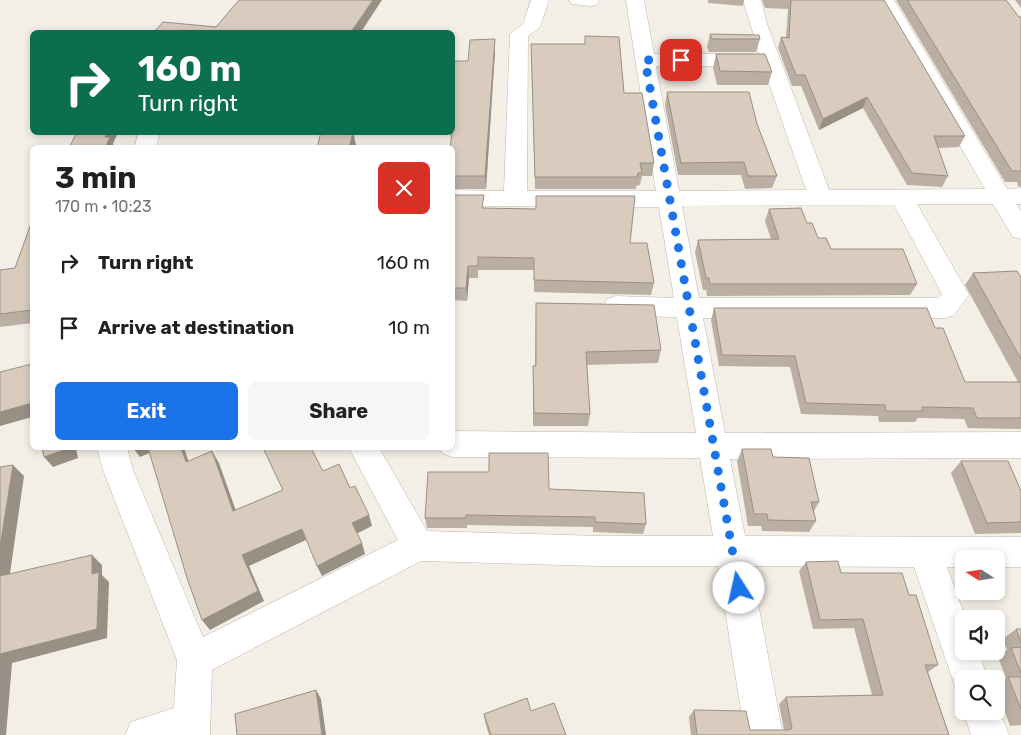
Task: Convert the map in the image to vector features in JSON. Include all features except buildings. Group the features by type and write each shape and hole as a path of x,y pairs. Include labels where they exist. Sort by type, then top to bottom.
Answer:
{"street":[{"path":"515,198 519,34 531,27 540,0"},
{"path":"635,0 668,199 764,735"},
{"path":"752,0 758,24 820,198"},
{"path":"885,0 1011,196 1021,231"},
{"path":"645,60 771,60"},
{"path":"455,198 668,199 1011,196"},
{"path":"592,305 688,308 945,308 956,295 901,197"},
{"path":"455,444 713,446 1021,445"},
{"path":"113,450 118,470 195,660 192,728 144,735"},
{"path":"367,450 418,546"},
{"path":"195,660 418,546 600,551 1021,552"},
{"path":"926,551 967,670"},
{"path":"984,720 990,735"}],"route":[{"path":"681,60 645,60 668,199 739,588"}]}
